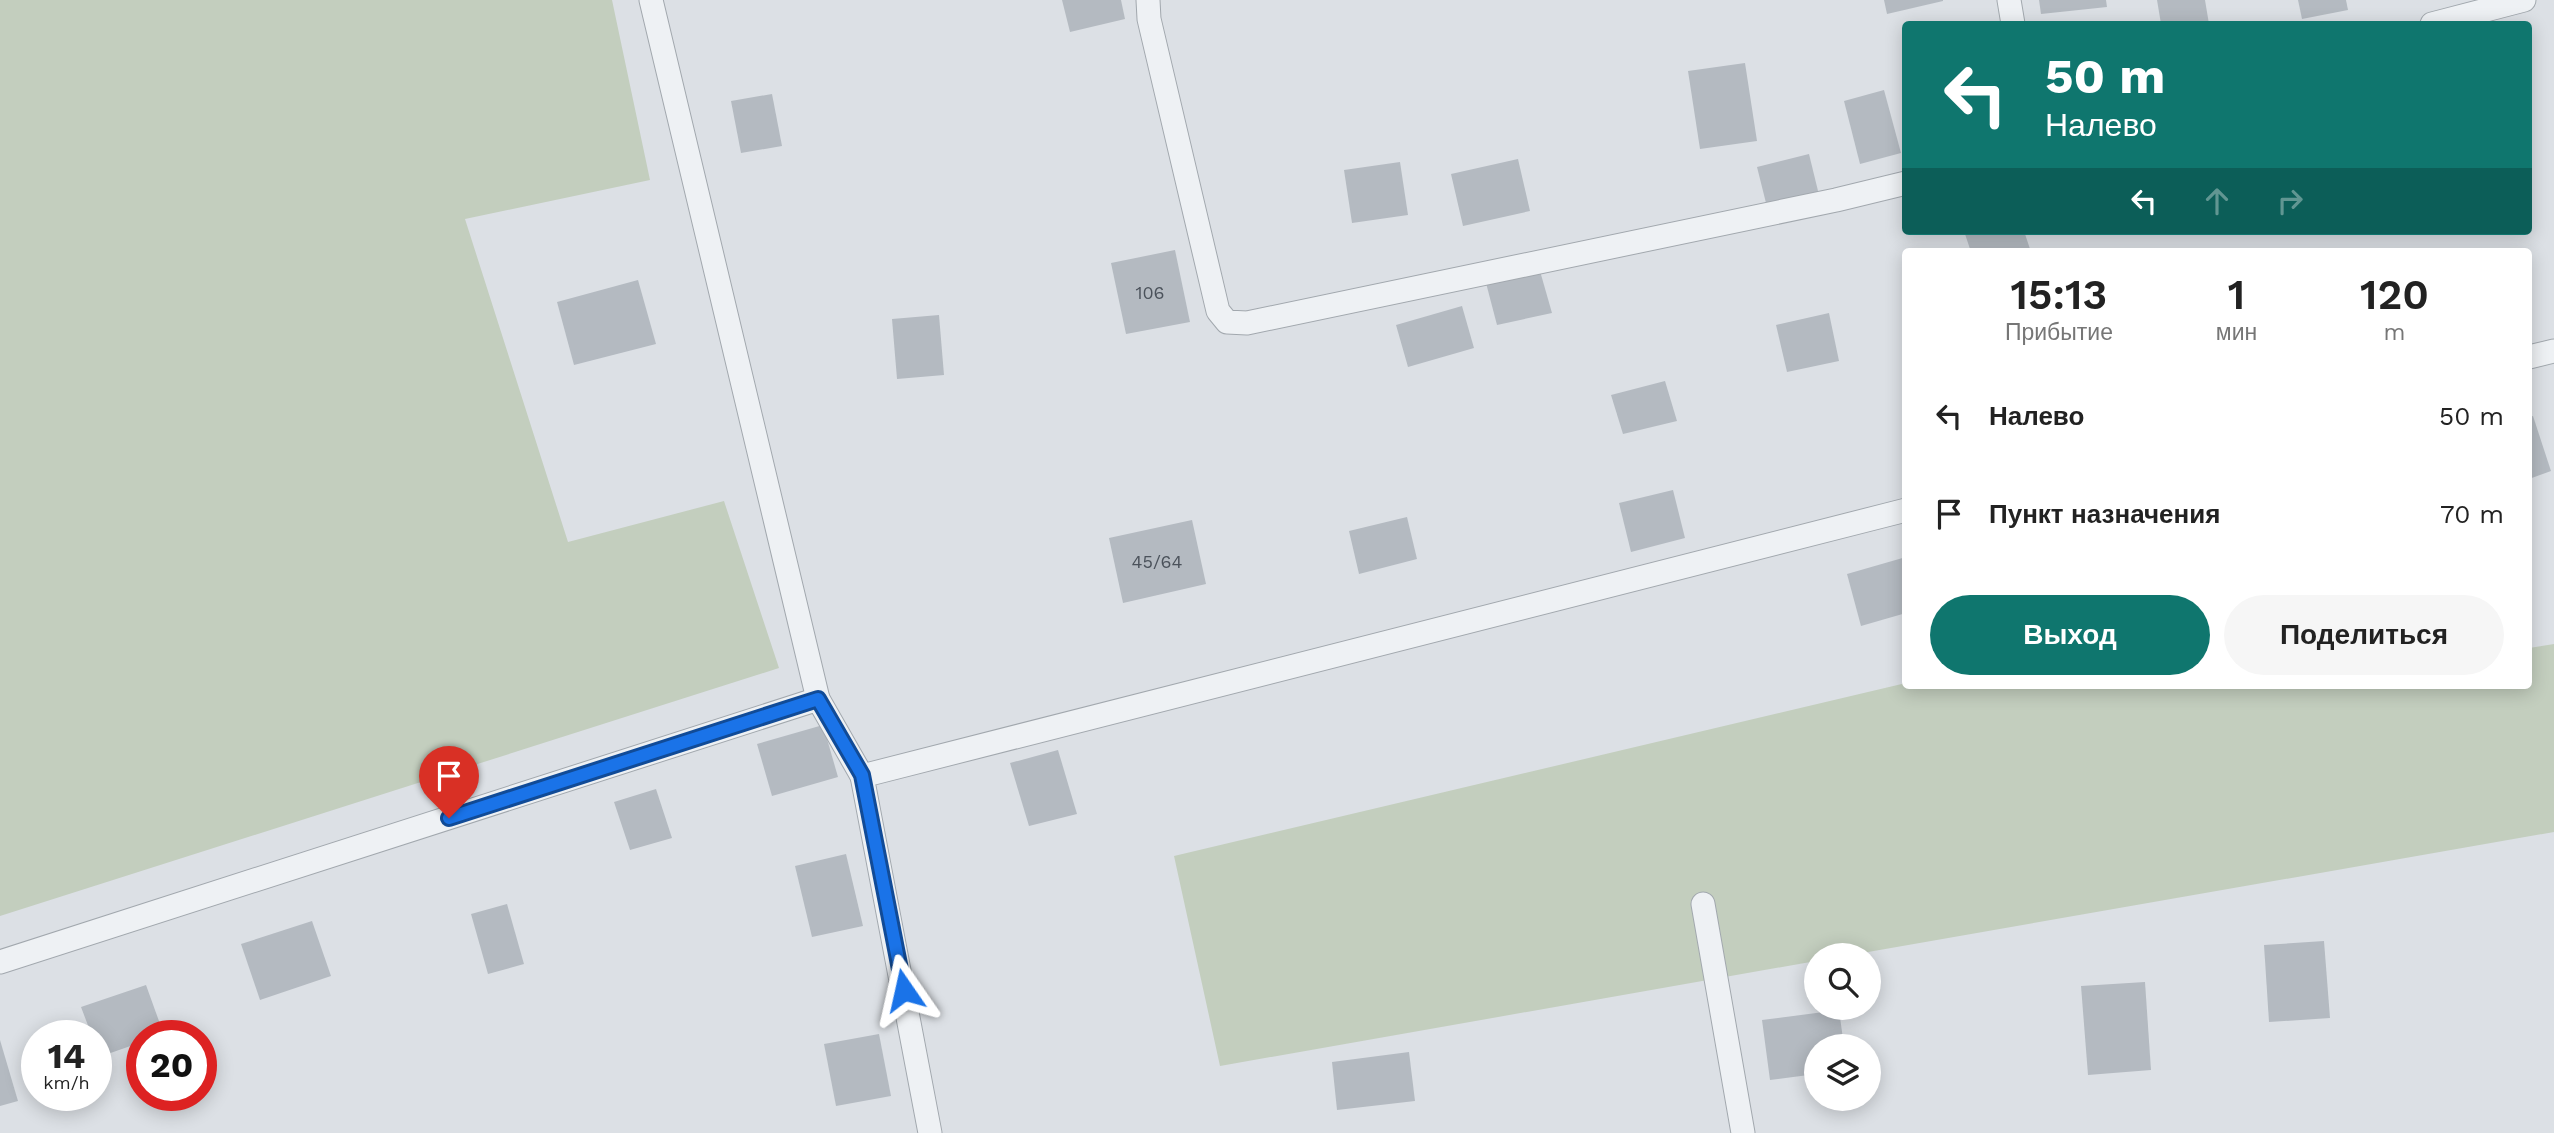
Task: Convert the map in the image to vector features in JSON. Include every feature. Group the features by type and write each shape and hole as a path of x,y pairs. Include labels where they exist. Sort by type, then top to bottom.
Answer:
{"lane":[{"path":"651,0 818,699 862,775 930,1133"},
{"path":"1148,0 1149,19 1218,311 1227,322 1247,323 1902,184"},
{"path":"2010,0 2013,21"},
{"path":"2444,21 2524,0"},
{"path":"2532,356 2554,351"},
{"path":"862,775 1902,511"},
{"path":"0,962 818,699"},
{"path":"1703,904 1743,1133"}],"green space":[{"path":"0,0 612,0 650,180 465,219 568,542 724,501 779,668 0,916"},
{"path":"2554,644 2554,832 1881,950 1881,943 1804,943 1804,963 1220,1066 1174,856 1902,684 1902,689 2532,689 2532,648"}],"building":[{"path":"1062,0 1121,0 1125,19 1070,32"},
{"path":"1884,0 1943,0 1943,1 1887,14"},
{"path":"2039,0 2106,0 2107,7 2041,14"},
{"path":"2157,0 2205,0 2208,21 2160,21"},
{"path":"2298,0 2346,0 2348,10 2302,19"},
{"path":"1745,63 1757,141 1700,149 1688,71"},
{"path":"1884,90 1901,153 1860,164 1844,101"},
{"path":"772,94 782,146 741,153 731,101"},
{"path":"1809,154 1819,195 1767,207 1757,167"},
{"path":"1518,159 1530,211 1463,226 1451,174"},
{"path":"1400,162 1408,215 1352,223 1344,170"},
{"path":"1965,235 2025,235 2030,248 1970,248"},
{"path":"1175,250 1190,322 1126,334 1111,263"},
{"path":"1540,271 1552,313 1497,325 1486,283"},
{"path":"638,280 656,344 574,365 557,302"},
{"path":"1462,306 1474,348 1408,367 1396,325"},
{"path":"1829,313 1839,361 1787,372 1776,325"},
{"path":"939,315 944,375 897,379 892,319"},
{"path":"1665,381 1677,421 1623,434 1611,395"},
{"path":"2532,416 2551,471 2532,478"},
{"path":"1673,490 1685,538 1631,552 1619,503"},
{"path":"1407,517 1417,559 1359,574 1349,531"},
{"path":"1192,520 1206,584 1123,603 1109,538"},
{"path":"1902,558 1902,614 1861,626 1847,574"},
{"path":"823,725 838,777 772,796 757,744"},
{"path":"1058,750 1077,814 1029,826 1010,763"},
{"path":"656,789 672,838 630,850 614,802"},
{"path":"846,854 863,926 812,937 795,866"},
{"path":"507,904 524,964 488,974 471,914"},
{"path":"312,921 331,976 260,1000 241,944"},
{"path":"2324,941 2330,1018 2269,1022 2264,945"},
{"path":"2145,982 2151,1070 2088,1075 2081,986"},
{"path":"146,985 159,1020 126,1020 126,1048 112,1052 112,1020 86,1020 81,1007"},
{"path":"1804,1015 1804,1020 1840,1020 1842,1034 1804,1034 1804,1076 1770,1080 1762,1020"},
{"path":"879,1034 891,1096 836,1106 824,1044"},
{"path":"0,1040 18,1101 0,1106"},
{"path":"1409,1052 1415,1101 1337,1110 1332,1062"}],"route":[{"path":"449,818 818,699 862,775 904,990"}]}
